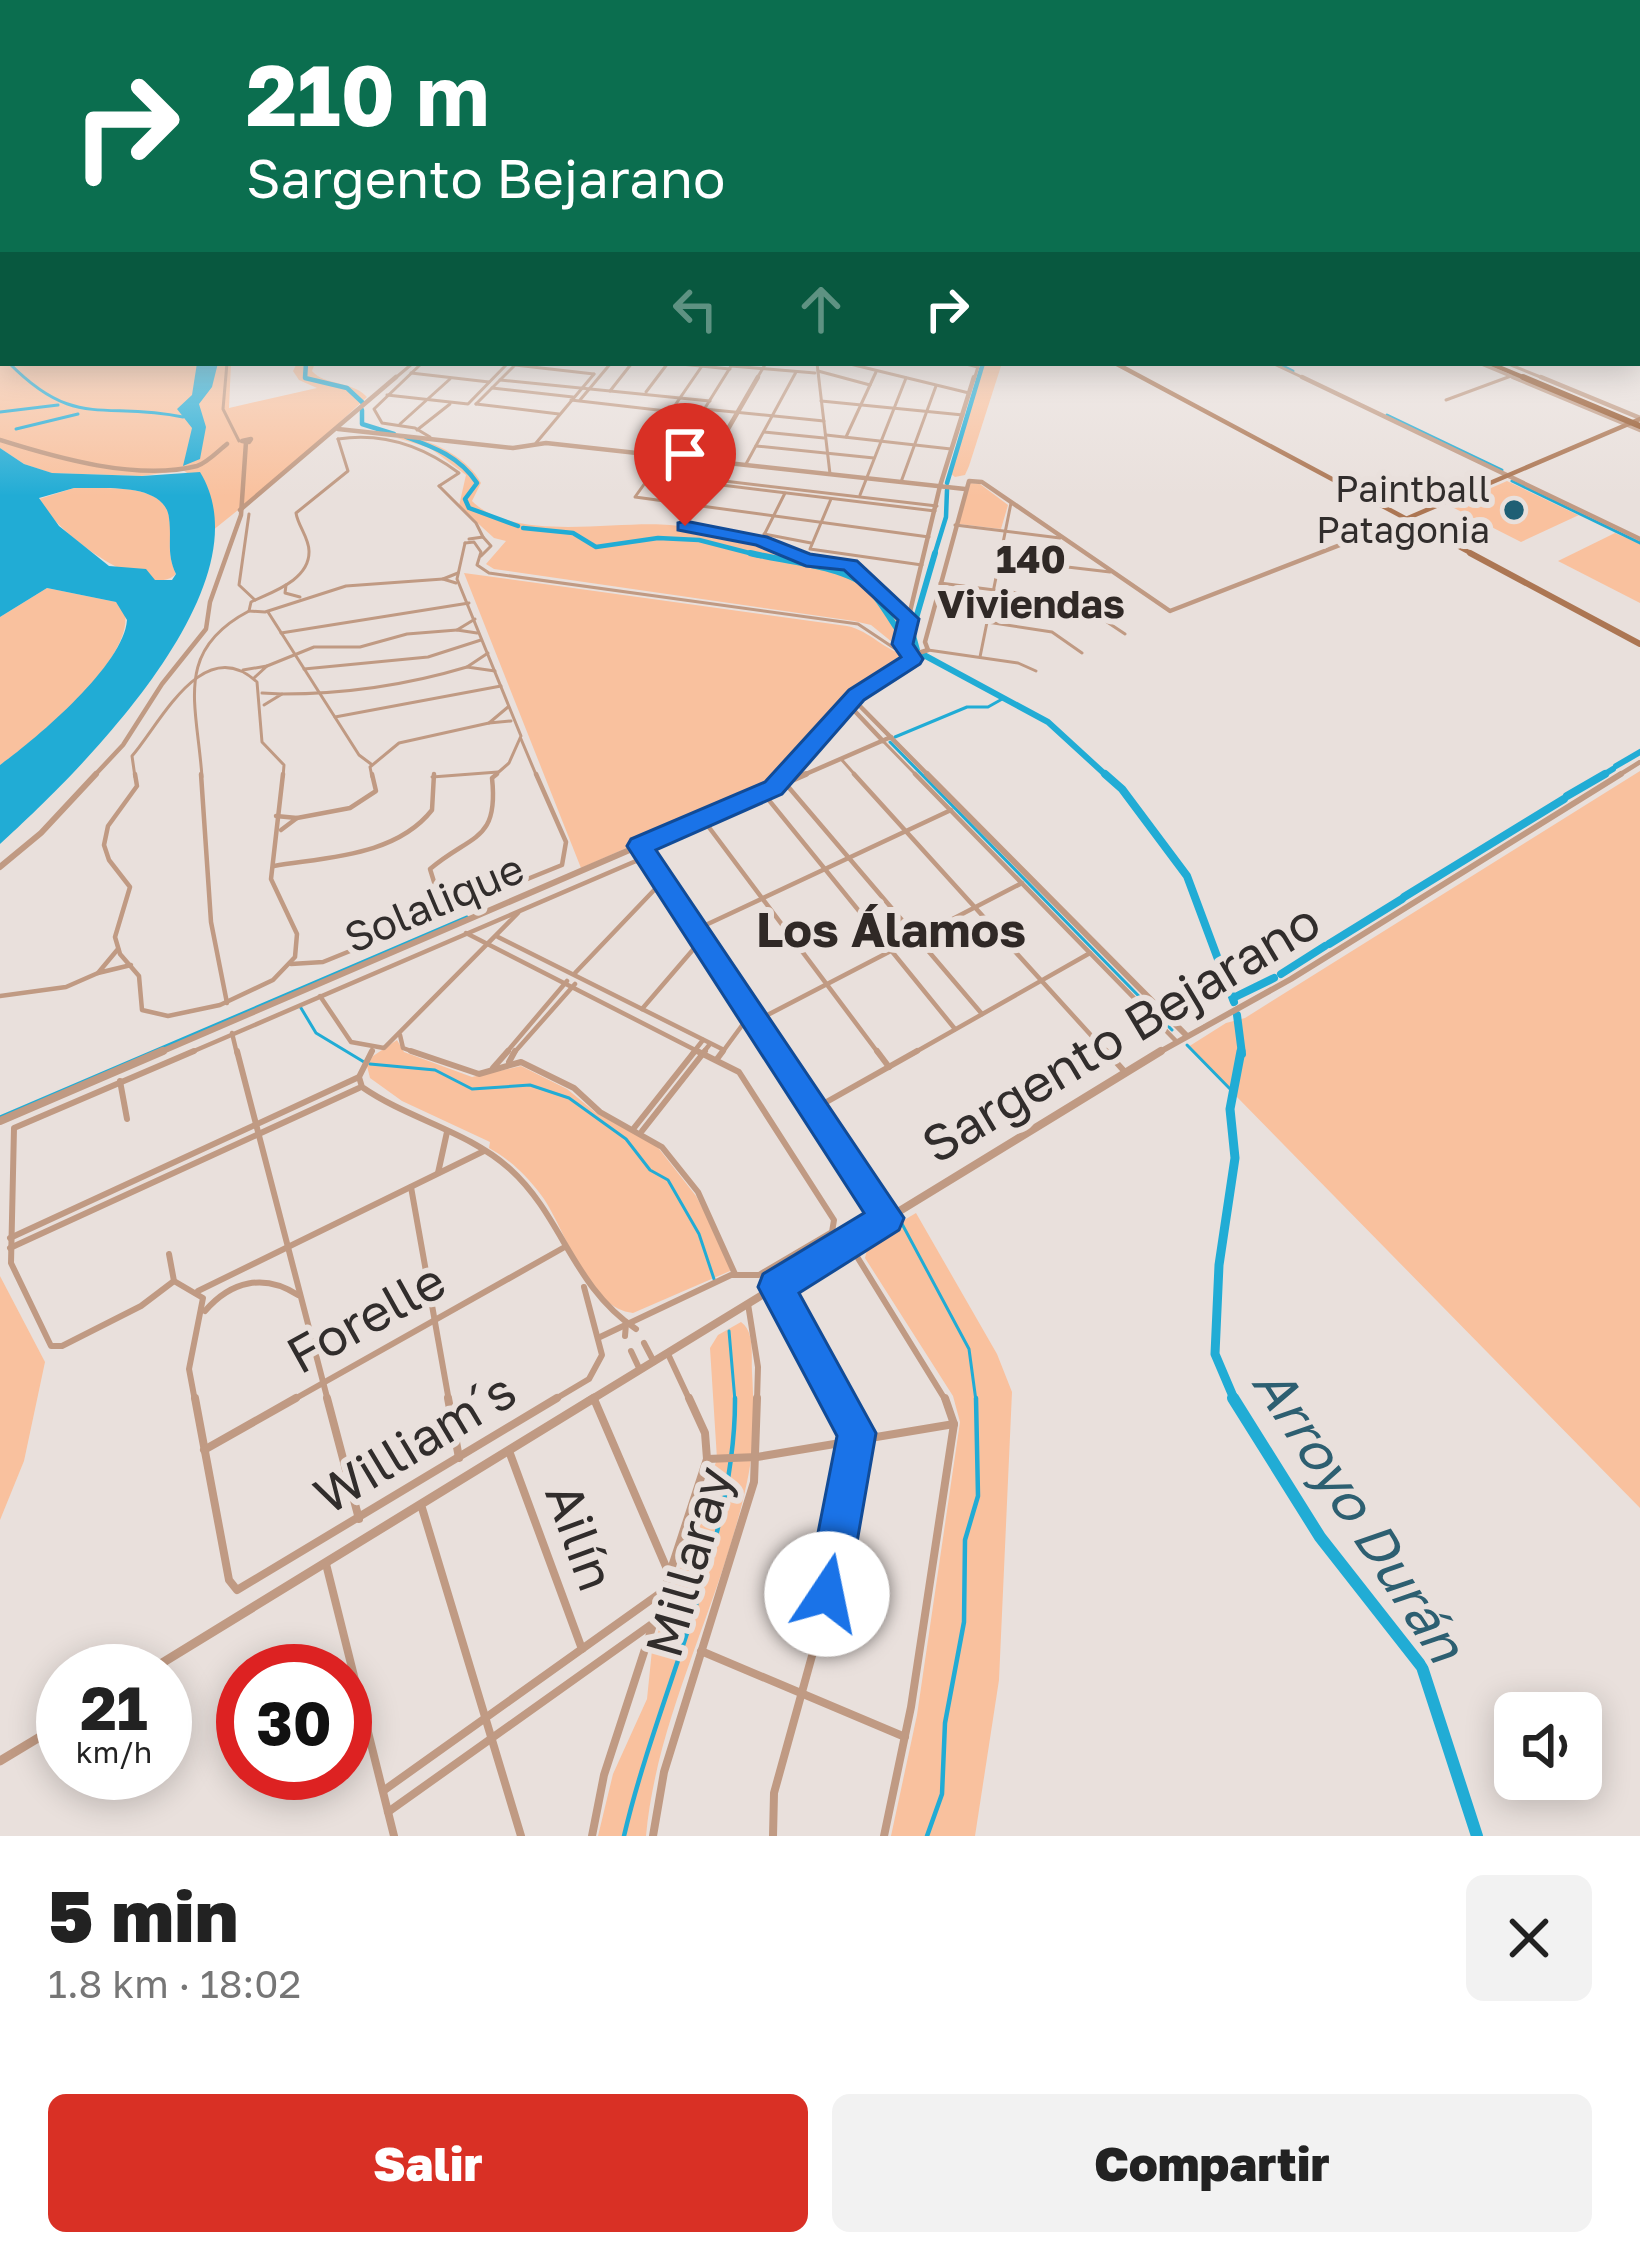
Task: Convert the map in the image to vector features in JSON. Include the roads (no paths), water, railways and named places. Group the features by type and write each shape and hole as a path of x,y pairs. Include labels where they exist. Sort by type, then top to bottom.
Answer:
{"highway":[{"path":"1494,366 1637,423"},
{"path":"1494,366 1637,423"},
{"path":"1576,399 1613,418"}],"main road":[{"path":"1121,366 1640,644"},
{"path":"1406,519 1637,423"}],"street":[{"path":"0,867 41,833 120,749 203,632 240,510 243,441 223,409 227,366"},
{"path":"505,366 476,404 559,414"},
{"path":"385,396 468,404 513,366"},
{"path":"523,366 594,374 574,400"},
{"path":"536,443 608,366"},
{"path":"610,391 630,366"},
{"path":"644,394 667,366"},
{"path":"670,411 702,366 765,366 870,385"},
{"path":"675,456 731,366"},
{"path":"765,366 698,480 681,525 922,565"},
{"path":"817,366 830,474"},
{"path":"857,366 970,393"},
{"path":"904,649 940,486 979,366"},
{"path":"1278,366 1640,539"},
{"path":"1493,366 1613,418 1637,423"},
{"path":"1515,367 1637,423"},
{"path":"240,510 413,369 574,400 824,421"},
{"path":"413,369 374,409 381,422 430,437"},
{"path":"846,437 877,370"},
{"path":"746,464 796,372"},
{"path":"398,426 452,376"},
{"path":"1446,400 1511,376"},
{"path":"858,499 906,377"},
{"path":"500,380 710,401"},
{"path":"901,482 937,385"},
{"path":"821,400 963,416"},
{"path":"417,430 451,404"},
{"path":"338,428 513,448 536,443 675,456 965,489"},
{"path":"764,432 952,449"},
{"path":"226,1003 211,922 195,676 198,652 210,634 249,611 255,600 286,585 308,555 296,524 297,509 348,471 338,439 384,437 425,452 459,472 439,486 450,504 479,525 492,548 477,565 489,573 858,624 912,656"},
{"path":"0,440 85,466 184,468 211,461 227,445 243,441"},
{"path":"756,446 874,458"},
{"path":"929,537 635,498 650,476 936,508"},
{"path":"928,650 925,642 965,489 974,481 1170,611 1406,519"},
{"path":"762,537 786,490"},
{"path":"811,546 832,496"},
{"path":"980,657 1010,503"},
{"path":"249,514 239,588 255,600"},
{"path":"955,526 1060,538"},
{"path":"465,543 483,537"},
{"path":"762,537 806,560 845,564 861,571 909,619"},
{"path":"465,543 474,542 481,556"},
{"path":"291,964 315,965 555,869 566,859 566,842 462,587 458,573 465,543"},
{"path":"845,564 849,555"},
{"path":"999,560 1110,572"},
{"path":"249,611 268,612 307,596 355,585 443,579 458,573"},
{"path":"443,579 462,587"},
{"path":"940,583 1079,602 1125,634"},
{"path":"286,585 288,595 307,596"},
{"path":"281,633 469,603"},
{"path":"268,612 361,758 371,764 376,791 372,799 356,807 277,817"},
{"path":"238,670 254,679 262,693 262,742 285,768 272,866 274,889 298,940 291,964 264,986 186,1014 151,1015 140,1006 139,976 118,949 116,926 130,887 107,857 107,831 137,786 132,756 158,725 176,689 195,676 238,670 267,666 319,646 360,647 412,633 457,629 475,619"},
{"path":"987,622 1048,631 1082,653"},
{"path":"457,629 482,638"},
{"path":"304,669 434,656 482,638"},
{"path":"774,788 851,702 912,656 928,650 1018,663 1036,671"},
{"path":"262,693 319,693 417,683 467,667 488,652"},
{"path":"254,679 267,666"},
{"path":"467,667 497,672"},
{"path":"335,717 501,686"},
{"path":"264,705 282,694"},
{"path":"851,702 1186,1034"},
{"path":"489,723 508,707"},
{"path":"371,764 404,741 514,722"},
{"path":"444,914 430,869 468,844 492,820 496,805 490,782 509,763 521,739"},
{"path":"887,739 1176,1041"},
{"name":"Solalique","path":"0,1121 887,739"},
{"path":"841,759 1126,1072"},
{"name":"Sargento Bejarano","path":"192,1645 1186,1034 1291,980 1640,763"},
{"path":"272,866 366,849 417,829 432,810 435,773 498,772"},
{"path":"785,783 982,1014"},
{"path":"763,793 956,1029"},
{"path":"695,930 951,810"},
{"path":"280,832 297,818"},
{"path":"703,818 889,1067"},
{"path":"640,846 887,1218"},
{"path":"174,1282 132,1311 54,1347 14,1271 10,1248 12,1131 23,1122 634,861 644,864 746,1020 717,1059"},
{"path":"756,1021 1022,883"},
{"path":"492,1070 500,1054 658,886"},
{"path":"319,995 344,1037 372,1050 384,1048 522,909"},
{"path":"359,1077 362,1087 402,1113 484,1151 533,1194 584,1287 600,1337 735,1274 764,1273 835,1226 748,1082 717,1059 466,933"},
{"path":"495,936 724,1051"},
{"path":"642,1010 698,945"},
{"path":"98,974 118,949"},
{"path":"814,1109 1090,953"},
{"path":"0,996 66,987 132,965"},
{"path":"400,1035 399,1043 406,1049 475,1074 492,1070 509,1061 569,984"},
{"path":"232,1033 359,1519"},
{"path":"638,1130 707,1042"},
{"path":"10,1248 359,1077 372,1050"},
{"path":"509,1061 574,1088 600,1112 662,1147 692,1183 735,1274"},
{"path":"120,1081 128,1119"},
{"path":"10,1238 362,1087"},
{"path":"438,1174 447,1132"},
{"path":"198,1291 484,1151"},
{"path":"410,1187 459,1458"},
{"path":"848,1242 944,1395 954,1424 905,1737 884,1836"},
{"name":"Forelle","path":"204,1450 563,1248"},
{"path":"169,1254 174,1282"},
{"path":"202,1316 221,1292 254,1280 278,1282 301,1297"},
{"path":"174,1282 198,1291 204,1303 189,1361 204,1450"},
{"path":"584,1287 636,1329"},
{"path":"773,1836 774,1793 827,1594 857,1440 851,1418 776,1287"},
{"name":"Millaray","path":"653,1836 664,1772 749,1500 757,1456 758,1367 748,1304"},
{"path":"625,1336 626,1324"},
{"name":"William´s","path":"204,1450 229,1580 237,1590 589,1379 601,1362 600,1337"},
{"path":"644,1343 654,1362"},
{"path":"631,1351 640,1371"},
{"name":"Millaray","path":"592,1836 604,1775 707,1460 705,1433 668,1354"},
{"path":"594,1399 670,1576"},
{"path":"707,1460 954,1424"},
{"name":"Ailín","path":"509,1451 582,1648"},
{"path":"422,1505 521,1836"},
{"path":"326,1564 394,1836"},
{"path":"382,1791 667,1589"},
{"path":"388,1812 656,1622"},
{"path":"701,1651 905,1737"},
{"path":"0,1761 36,1739"}],"water":[{"path":"197,366 217,366 212,387 199,404 206,427 200,459 183,466 192,428 177,409 192,395"},
{"path":"0,448 24,464 52,473 142,476 200,472 215,518 209,568 188,621 116,726 0,844 0,765 95,679 122,638 127,620 116,602 47,588 0,617","holes":["74,488 129,490 156,498 165,506 176,574 172,580 155,580 146,569 109,566 59,526 39,498"]}],"waterway":[{"path":"12,366 32,384 72,405 183,417"},
{"name":"Arroyo Durán","path":"306,366 305,378 347,388 363,403"},
{"path":"947,483 982,366"},
{"path":"1283,366 1293,371"},
{"path":"0,412 58,405"},
{"name":"Arroyo Durán","path":"362,410 362,424 394,434"},
{"path":"16,429 78,414"},
{"path":"1387,415 1502,470"},
{"name":"Arroyo Durán","path":"406,437 463,466 477,483 465,499 469,508 518,526"},
{"path":"1512,481 1640,543"},
{"path":"934,556 946,517 947,490"},
{"name":"Arroyo Durán","path":"523,528 573,533 596,547 658,538 699,540 761,556"},
{"name":"Arroyo Durán","path":"750,553 857,580 876,597 900,633"},
{"path":"917,650 912,632 935,553"},
{"name":"Arroyo Durán","path":"922,654 1048,722 1108,777"},
{"path":"895,737 967,707 988,707 1004,698"},
{"path":"890,742 1172,1030"},
{"path":"1616,766 1640,752"},
{"path":"1603,775 1613,769"},
{"name":"Arroyo Durán","path":"1105,774 1122,789 1187,876 1234,1002"},
{"path":"1567,796 1603,775"},
{"path":"1404,897 1564,799"},
{"path":"1329,944 1402,899"},
{"path":"0,1117 467,917"},
{"path":"1281,974 1325,946"},
{"path":"1233,998 1274,978"},
{"path":"301,1008 316,1033 364,1062"},
{"name":"Arroyo Durán","path":"1237,1015 1242,1054"},
{"path":"1187,1045 1234,1093"},
{"name":"Arroyo Durán","path":"1235,1401 1215,1354 1219,1265 1235,1158 1230,1109 1241,1051"},
{"path":"370,1064 435,1070 472,1089 530,1085 569,1098 626,1139 650,1170 668,1180 699,1234 714,1279"},
{"path":"901,1222 969,1349 976,1401"},
{"path":"729,1331 735,1400"},
{"path":"927,1836 942,1794 945,1723 964,1622 965,1540 978,1496 976,1398"},
{"name":"Arroyo Durán","path":"1233,1398 1320,1537 1422,1667 1477,1836"},
{"path":"624,1836 723,1507 735,1400"}],"place":[{"name":"Paintball Patagonia","path":"1514,510"}],"district":[{"name":"140 Viviendas","path":"1031,582"},
{"name":"Los Álamos","path":"891,930"}]}
